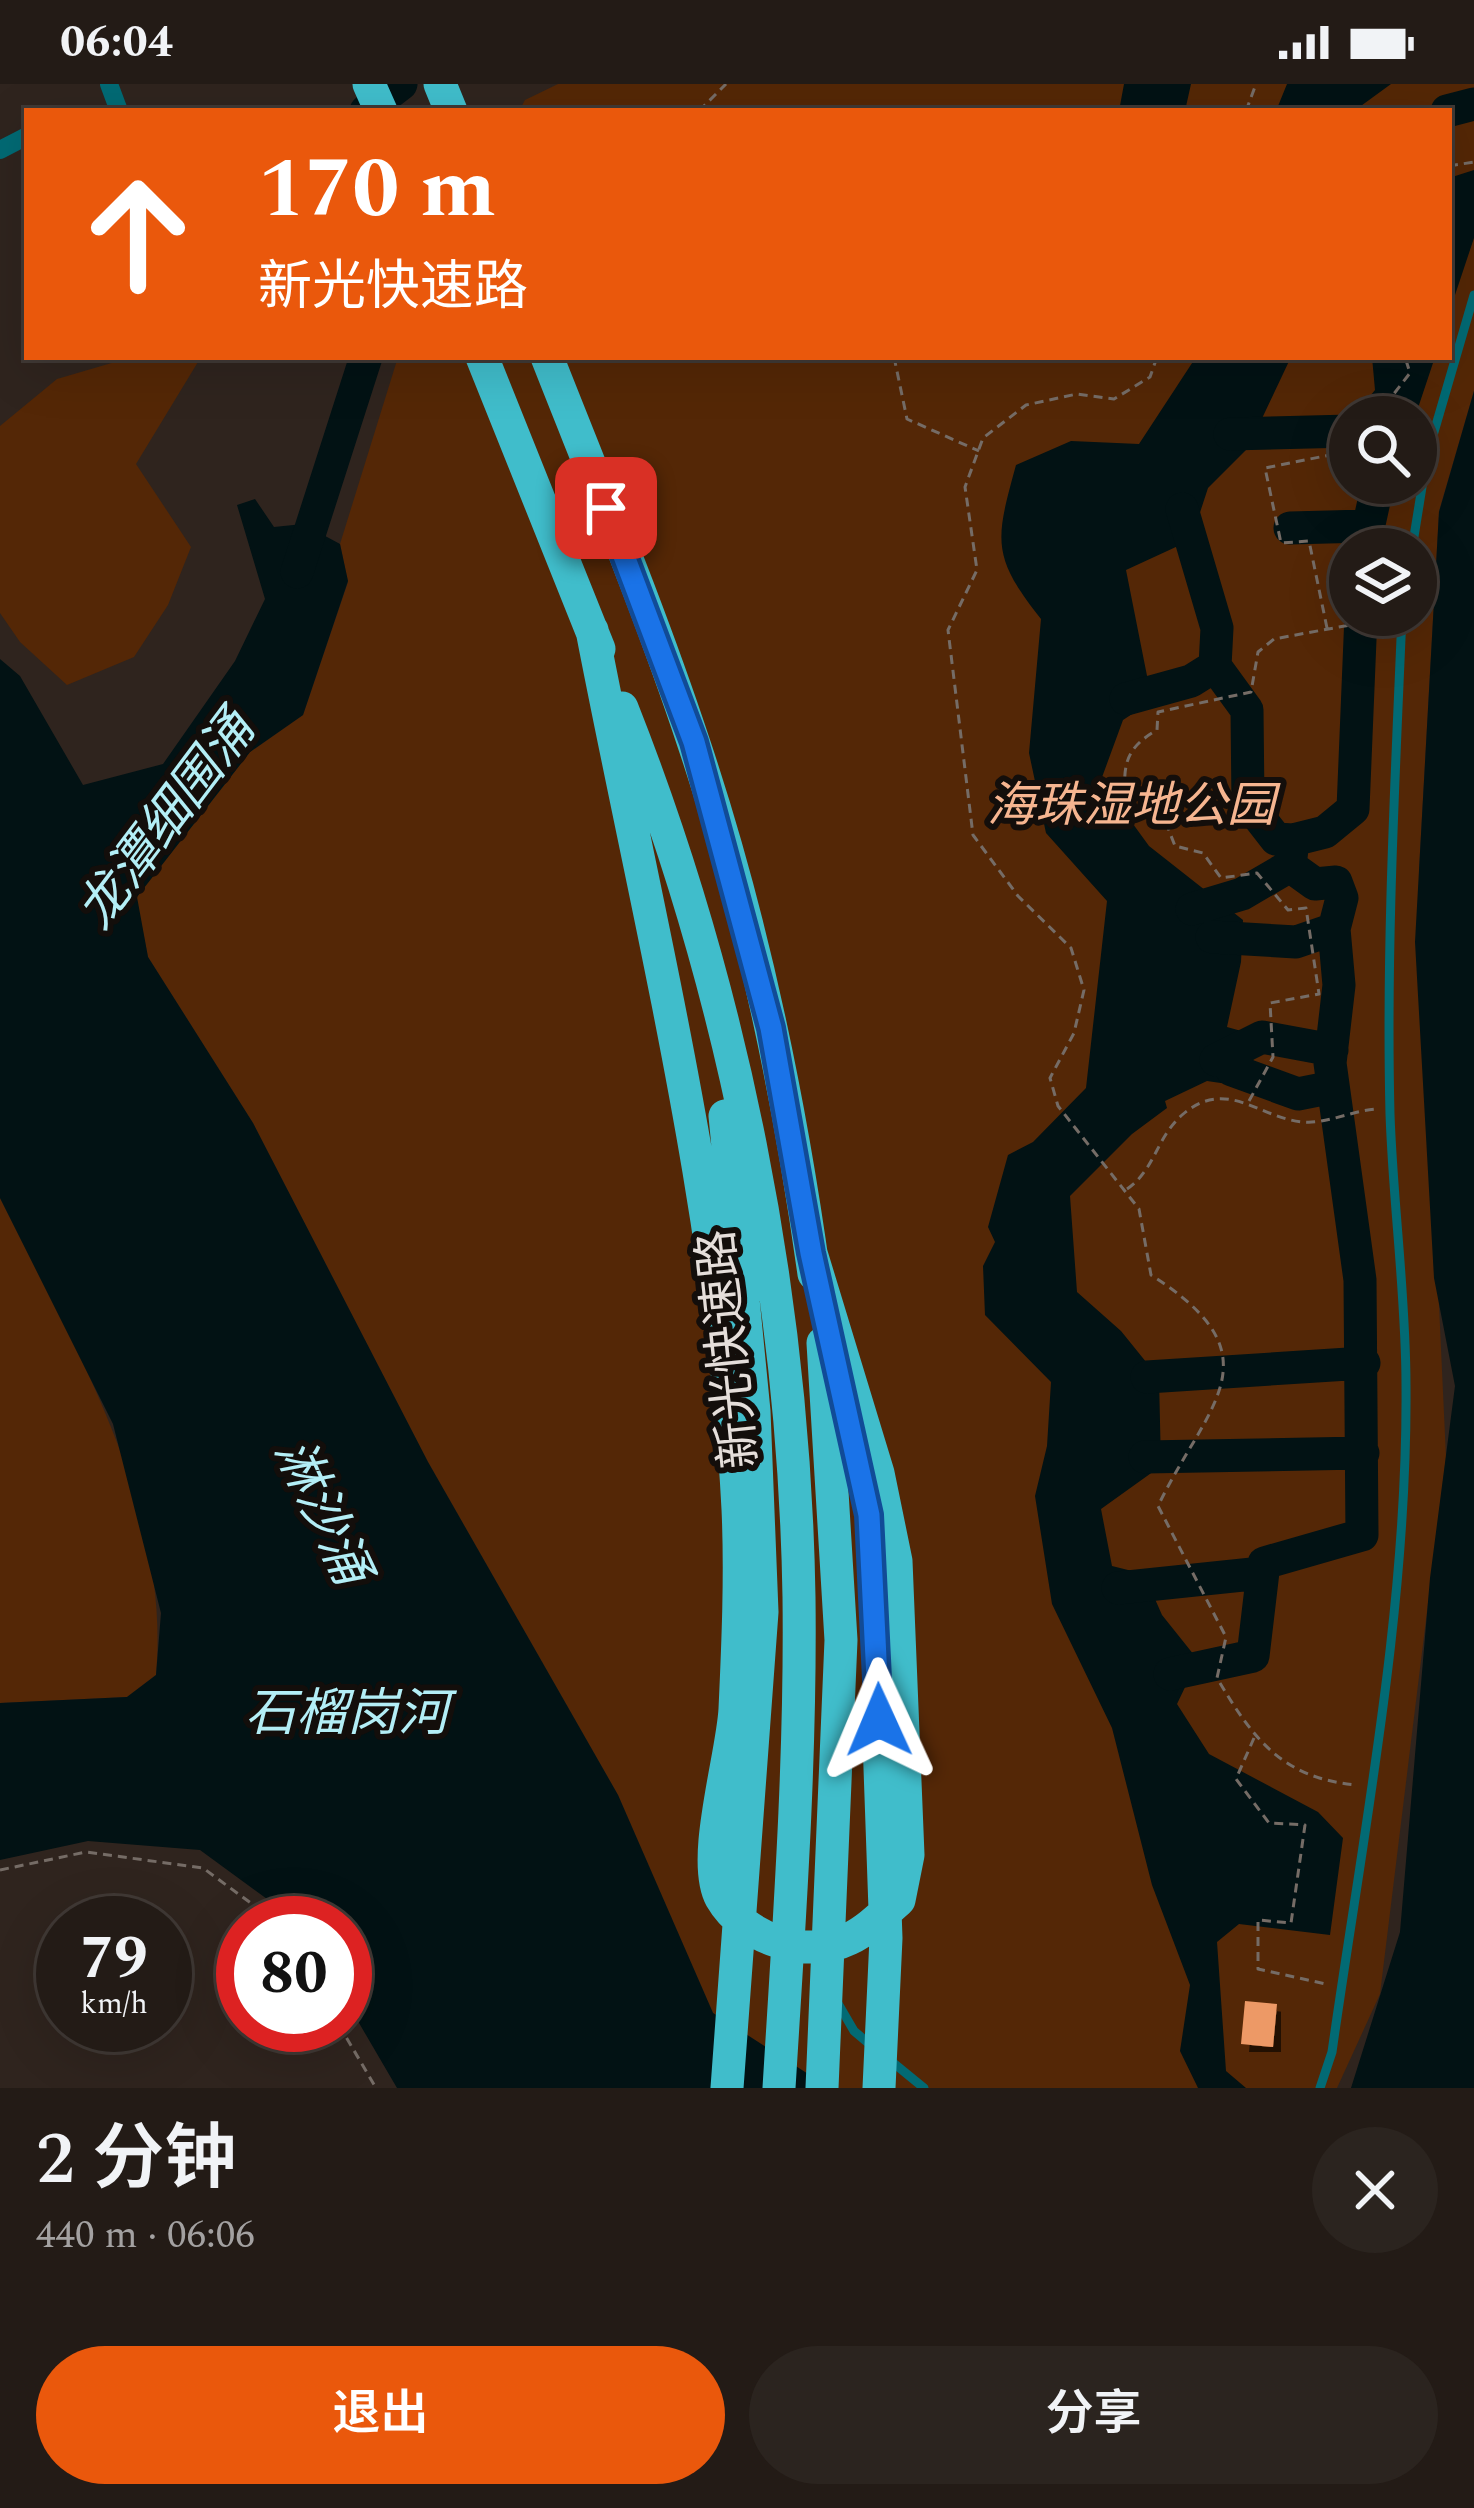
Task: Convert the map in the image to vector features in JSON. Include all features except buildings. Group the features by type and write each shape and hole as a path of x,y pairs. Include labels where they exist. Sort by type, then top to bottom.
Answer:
{"highway":[{"name":"新光快速路","path":"483,360 647,771 711,983 769,1244 788,1416 799,1594 794,1827 779,2088"},
{"name":"新光快速路","path":"548,360 660,646 719,825 771,1028 811,1253 837,1532 841,1640 821,2088"},
{"path":"592,630 712,1255 728,1399 738,1511 735,1712 715,1859 720,1896 755,1932 806,1946 843,1942 899,1900 908,1855 896,1561 878,1473 811,1253"},
{"path":"711,983 759,1492 762,1648 727,2088"},
{"path":"811,1253 873,1540 886,1938 879,2088"}],"lane":[{"path":"1415,528 1427,456 1474,295"},
{"path":"1320,2088 1332,2052 1394,1597 1406,1387 1390,1108 1390,915 1401,636"},
{"path":"806,1946 854,2031 924,2088"}],"path":[{"path":"702,108 726,84"},
{"path":"896,360 907,419 979,451"},
{"path":"1156,360 1150,377 1114,399 1077,394 1027,405 983,438 965,487 977,570 948,630 973,835 1018,896 1071,948 1084,990 1074,1033 1050,1078 1058,1106 1139,1209 1150,1275 1186,1297 1217,1333 1226,1378 1195,1445 1178,1464 1158,1506 1226,1637 1217,1678 1255,1736 1318,1781 1370,1786"},
{"path":"1392,396 1409,373 1406,360"},
{"path":"1249,1101 1273,1058 1270,1003 1318,994 1306,908 1288,910 1257,873 1221,878 1203,853 1175,847 1163,815 1125,789 1124,766 1135,742 1157,730 1158,712 1251,692 1258,652 1274,639 1328,629 1309,541 1281,543 1265,469 1329,455"},
{"path":"1125,1190 1149,1169 1166,1130 1210,1099 1249,1101 1290,1120 1311,1123 1348,1110 1390,1108"},
{"path":"1255,1736 1236,1779 1269,1822 1305,1825 1291,1923 1258,1920 1258,1969 1341,1988"},
{"path":"0,1870 86,1852 203,1868 241,1896"},
{"path":"355,2052 376,2088"}],"green space":[{"name":"海珠湿地公园","path":"558,84 1474,84 1474,391 1439,511 1437,547 1437,528 1329,528 1329,636 1432,636 1419,870 1446,1457 1380,1994 1337,2088 830,2088 713,2013 618,1795 428,1462 253,1123 148,957 136,897 250,752 303,715 348,582 340,544 397,360 1452,360 1452,108 521,108 525,100"},
{"path":"122,360 199,360 136,464 191,547 168,605 134,657 67,685 20,642 0,613 0,426 57,379"},
{"path":"0,1198 86,1369 133,1488 157,1611 156,1675 127,1697 0,1703"}],"water":[{"path":"1124,84 1191,84 1186,108 1120,108"},
{"path":"1287,84 1391,84 1358,108 1277,108"},
{"path":"1474,170 1474,238 1452,304 1452,177"},
{"path":"1194,360 1290,360 1248,448 1208,488 1191,540 1126,570 1152,701 1123,720 1101,780 1149,846 1243,920 1241,962 1227,1027 1252,1034 1255,1088 1207,1081 1165,1101 1167,1108 1132,1134 1070,1196 1077,1292 1121,1331 1159,1378 1161,1466 1101,1509 1112,1566 1144,1574 1162,1615 1198,1660 1177,1704 1209,1754 1318,1812 1343,1838 1330,1935 1239,1924 1217,1942 1226,2071 1246,2088 1198,2088 1180,2051 1190,1985 1152,1885 1112,1728 1052,1604 1035,1496 1047,1446 1051,1382 985,1315 983,1266 995,1242 988,1227 1008,1155 1033,1142 1086,1088 1107,901 1046,833 1029,753 1041,619 1005,562 1004,511 1016,465 1071,441 1139,444"},
{"path":"1372,360 1434,360 1422,396 1370,396 1375,390"},
{"path":"1474,391 1474,2088 1351,2088 1400,1932 1430,1578 1455,1386 1434,1278 1415,942 1432,636 1437,636 1439,512"},
{"name":"石榴岗河","path":"255,499 274,527 303,524 340,544 348,581 303,715 250,752 137,897 148,957 253,1123 428,1462 618,1795 713,2013 830,2088 397,2088 372,2045 372,1896 263,1896 200,1850 88,1841 0,1860 0,1703 127,1697 156,1675 161,1613 113,1424 0,1198 0,659 20,676 83,785 163,764 235,661 265,599 237,505"}],"waterway":[{"name":"龙潭细围涌","path":"370,108 401,84"},
{"path":"1452,110 1474,104"},
{"name":"龙潭细围涌","path":"297,572 365,360"},
{"path":"1230,434 1329,432"},
{"path":"1368,528 1373,504"},
{"path":"1182,509 1217,628 1215,666 1247,710 1248,803 1276,839 1293,840"},
{"path":"1290,528 1366,526"},
{"path":"1170,1674 1253,1656 1264,1563 1362,1535 1360,1280 1330,1063 1339,985 1334,929 1342,898 1336,882 1315,884 1290,866 1293,840 1325,832 1353,809 1360,636"},
{"path":"1126,699 1191,681 1215,666"},
{"path":"1192,909 1242,894 1290,866"},
{"path":"1212,937 1296,942 1334,929"},
{"path":"1216,1060 1262,1037 1332,1050"},
{"path":"1232,1070 1298,1094 1333,1087"},
{"path":"1147,1377 1364,1363"},
{"path":"1145,1457 1363,1453"},
{"path":"1118,1588 1262,1573"}],"route":[{"path":"606,508 694,742 771,1028 811,1253 873,1540 879,1720"}],"water label":[{"name":"淋沙涌","path":"321,1512"}]}
